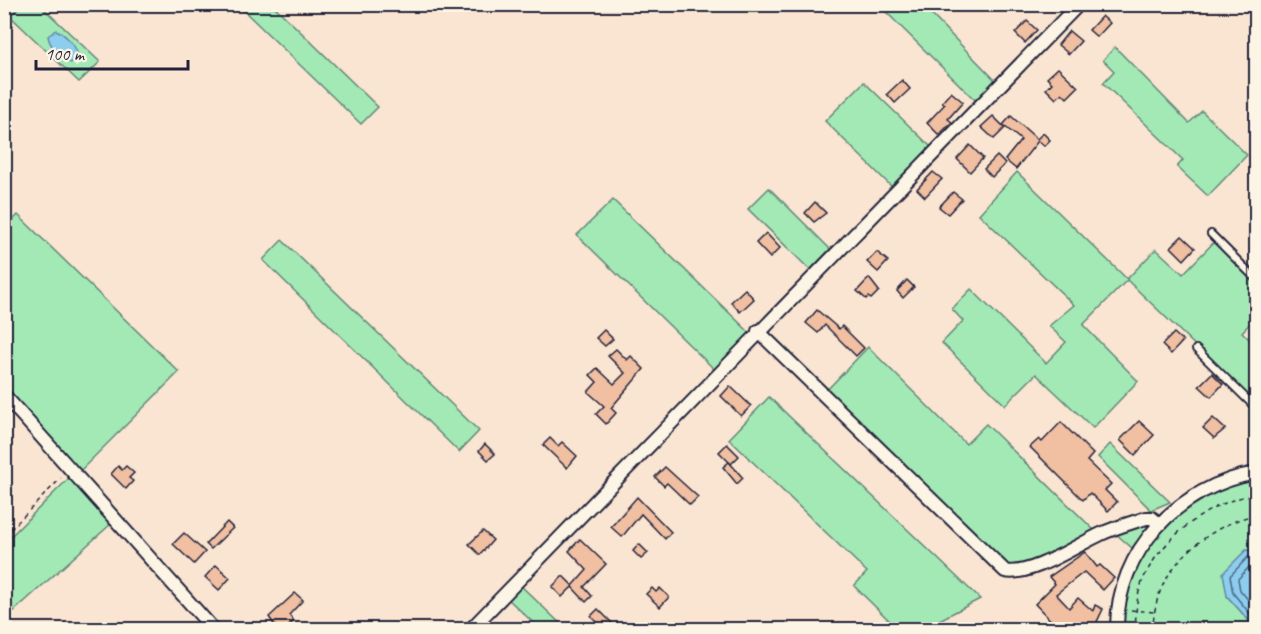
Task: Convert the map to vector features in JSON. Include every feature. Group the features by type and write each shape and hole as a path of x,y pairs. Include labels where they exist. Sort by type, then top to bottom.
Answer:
{"street":[{"path":"470,630 758,331 1079,4"},
{"path":"758,331 1005,571 1013,573 1027,570 1104,533 1136,521 1152,518 1159,524"},
{"path":"4,395 213,630"},
{"path":"1117,630 1120,588 1132,561 1159,524 1180,506 1204,491 1235,476 1257,472"}],"lane":[{"path":"1211,234 1257,279"},
{"path":"1196,349 1257,408"}],"path":[{"path":"4,536 70,469"},
{"path":"1135,630 1135,610 1140,587 1163,548 1198,518 1219,506 1257,494"},
{"path":"1152,630 1160,591 1172,571 1191,550 1221,528 1243,517 1257,515"},
{"path":"1135,610 1155,612"}],"green space":[{"path":"21,5 40,5 100,62 79,82 10,16"},
{"path":"238,5 273,5 378,107 361,124"},
{"path":"879,5 922,5 996,81 976,101"},
{"path":"1115,47 1189,123 1202,111 1247,155 1208,196 1177,167 1183,160 1103,83 1114,71 1103,60"},
{"path":"864,82 931,147 892,187 825,121"},
{"path":"1017,172 1127,279 1156,249 1183,274 1214,242 1256,284 1256,317 1242,332 1256,346 1256,404 1127,280 1083,325 1138,381 1093,428 1036,374 1005,405 942,343 963,321 952,309 971,289 1046,363 1066,342 1049,326 1074,305 979,214"},
{"path":"769,188 830,249 810,270 748,209"},
{"path":"613,200 750,333 715,370 577,235"},
{"path":"18,215 179,372 80,471 5,388 4,229"},
{"path":"282,240 479,431 459,452 263,260"},
{"path":"868,347 966,444 986,424 1096,532 1020,568 1001,564 826,391"},
{"path":"769,397 980,599 922,629 898,629 854,586 867,572 729,439"},
{"path":"1110,444 1170,502 1151,510 1098,457"},
{"path":"70,477 112,523 5,619 5,542"},
{"path":"1256,478 1256,551 1246,551 1227,596 1251,623 1253,629 1123,630 1125,599 1130,577 1154,536 1184,509 1201,499 1237,483"},
{"path":"1143,523 1149,529 1132,548 1115,533"},
{"path":"520,585 566,629 540,629 507,598"}],"water":[{"path":"56,30 70,40 77,52 78,56 71,63 60,56 51,44 48,36"},
{"path":"1246,550 1256,551 1256,629 1253,629 1251,623 1227,596 1223,573"}],"building":[{"path":"1102,16 1110,23 1097,37 1089,30"},
{"path":"1027,21 1037,30 1025,43 1015,33"},
{"path":"1069,31 1081,41 1069,54 1058,45"},
{"path":"1058,68 1078,87 1067,98 1062,93 1056,99 1046,89 1052,83 1047,78"},
{"path":"902,80 910,89 895,103 887,94"},
{"path":"951,92 963,102 948,119 952,122 939,135 927,123 945,104 942,102"},
{"path":"993,116 1005,128 994,139 981,127"},
{"path":"1011,116 1037,139 1043,133 1050,140 1044,146 1038,141 1016,169 1005,160 1021,140 1003,125"},
{"path":"970,145 983,158 970,172 957,159"},
{"path":"997,156 1005,164 992,177 984,169"},
{"path":"933,172 942,179 925,197 917,189"},
{"path":"953,192 962,199 948,214 939,207"},
{"path":"815,202 826,213 814,222 805,213"},
{"path":"766,233 780,248 770,258 756,243"},
{"path":"1182,236 1195,248 1184,260 1171,247"},
{"path":"877,252 888,261 878,272 867,262"},
{"path":"869,278 879,291 871,299 868,297 866,299 857,291"},
{"path":"907,280 914,287 903,298 897,291"},
{"path":"745,289 754,299 740,312 731,302"},
{"path":"817,310 839,329 842,326 864,348 856,356 825,325 818,333 806,323"},
{"path":"604,330 613,339 605,346 596,338"},
{"path":"1174,333 1183,341 1171,354 1162,345"},
{"path":"616,349 627,360 631,356 644,369 611,408 616,413 606,424 596,414 604,406 588,392 597,382 590,375 597,368 614,384 625,373 608,356"},
{"path":"1212,373 1223,384 1211,397 1199,386"},
{"path":"730,386 751,406 741,416 721,396"},
{"path":"1213,418 1225,429 1214,438 1203,428"},
{"path":"1139,421 1154,435 1135,455 1120,440"},
{"path":"1061,422 1093,454 1087,461 1111,484 1105,490 1117,502 1108,511 1090,493 1083,500 1030,447 1039,439 1042,442"},
{"path":"550,438 558,446 562,442 577,456 567,468 543,445"},
{"path":"485,444 495,454 488,460 479,451"},
{"path":"727,444 739,456 731,464 719,452"},
{"path":"729,462 743,478 737,484 723,467"},
{"path":"118,466 122,470 126,466 134,473 129,478 133,481 126,489 111,474"},
{"path":"665,467 698,497 690,505 667,483 664,486 655,477"},
{"path":"637,497 671,532 665,539 641,514 622,537 611,527"},
{"path":"227,522 233,528 211,549 206,544"},
{"path":"483,531 493,540 480,555 469,544"},
{"path":"184,533 205,552 194,564 173,544"},
{"path":"580,539 606,564 584,587 592,596 586,602 572,587 587,570 569,551"},
{"path":"639,544 648,553 641,559 633,551"},
{"path":"1085,552 1097,567 1100,565 1114,578 1103,590 1084,572 1056,594 1069,608 1078,598 1093,611 1095,605 1103,609 1093,630 1060,630 1035,604 1055,584 1049,577"},
{"path":"216,565 230,578 219,590 205,577"},
{"path":"563,576 573,586 562,597 552,587"},
{"path":"652,588 656,592 660,588 669,597 660,607 646,594"},
{"path":"295,593 303,600 289,615 294,621 285,630 278,630 269,617"},
{"path":"598,609 619,630 605,630 591,616"}]}
